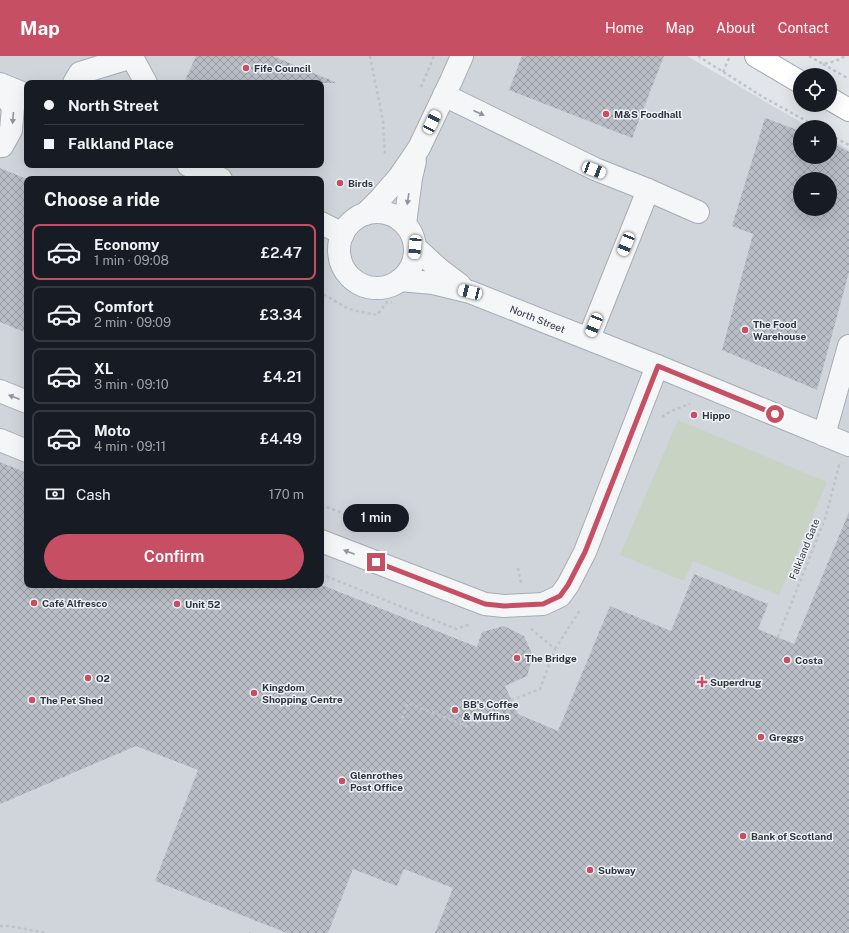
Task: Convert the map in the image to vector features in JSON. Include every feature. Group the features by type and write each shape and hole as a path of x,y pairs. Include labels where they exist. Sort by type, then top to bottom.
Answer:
{"main road":[{"path":"756,56 793,78"},
{"path":"837,103 849,110"}],"street":[{"path":"365,214 395,182 419,148 462,56"},
{"path":"76,80 80,73 133,57 144,80"},
{"path":"0,84 24,94"},
{"path":"0,89 14,107 11,130 2,146 0,146"},
{"path":"444,96 594,170 648,190 698,212"},
{"path":"405,224 411,178 419,148"},
{"path":"195,168 214,176"},
{"path":"589,338 648,190"},
{"path":"372,212 384,213 395,217 405,224 412,235 415,247 414,260 409,271 400,280 389,286 376,288 364,286 353,280 344,270 340,258 339,246 343,234 350,224 365,214 372,212"},
{"path":"324,224 343,234"},
{"name":"North Street","path":"415,247 438,269 470,292"},
{"name":"North Street","path":"400,280 433,282 470,292 589,338 849,445"},
{"path":"824,435 849,346"},
{"path":"324,542 485,604 520,606 543,604 560,596 568,585 585,552 658,366"},
{"path":"0,391 24,401"},
{"path":"0,440 24,450"}],"path":[{"path":"370,56 383,120 386,164 395,182"},
{"path":"419,92 434,56"},
{"path":"698,56 805,120"},
{"path":"723,72 730,56"},
{"path":"809,56 849,79"},
{"path":"823,64 836,61 845,56"},
{"path":"837,138 849,145"},
{"path":"324,295 345,307 377,315 387,302 394,302"},
{"path":"658,420 671,411 695,403 689,400"},
{"name":"Falkland Gate","path":"778,637 826,516 839,465 832,462"},
{"path":"324,506 348,515"},
{"path":"518,568 522,584 520,606 524,623 555,649"},
{"path":"324,575 456,629 477,622"},
{"path":"400,724 408,703 469,727 512,700 540,689 555,649 582,606"},
{"path":"0,926 9,926 46,933"}],"shaded area":[{"path":"0,56 687,56 797,120 793,120 793,164 837,164 837,143 849,150 849,933 0,933"}],"green space":[{"path":"678,420 827,482 779,595 693,561 684,581 620,555"}],"building":[{"name":"Fife Council","path":"196,56 273,56 337,83 324,83 324,80 185,80"},
{"name":"M&S Foodhall","path":"522,56 664,56 632,138 509,90"},
{"path":"765,118 793,128 793,164 837,164 837,146 849,152 849,272 817,390 722,350 753,234 732,226"},
{"path":"0,168 24,178 24,332 0,322"},
{"name":"Kingdom Shopping Centre","path":"0,462 24,472 24,588 324,588 324,586 477,647 482,632 504,626 524,636 533,656 527,676 505,686 518,714 558,731 610,606 671,631 694,574 768,604 758,629 794,644 849,512 849,933 435,933 453,888 404,869 397,886 353,869 328,933 287,933 155,881 198,770 136,746 0,804"}],"place":[{"name":"Fife Council","path":"246,68"},
{"name":"M&S Foodhall","path":"606,114"},
{"name":"Birds","path":"340,183"},
{"name":"The Food Warehouse","path":"745,330"},
{"name":"Hippo","path":"694,415"},
{"name":"Café Alfresco","path":"34,603"},
{"name":"Unit 52","path":"177,604"},
{"name":"The Bridge","path":"517,658"},
{"name":"Costa","path":"787,660"},
{"name":"O2","path":"88,678"},
{"name":"Superdrug","path":"702,682"},
{"name":"Kingdom Shopping Centre","path":"254,693"},
{"name":"The Pet Shed","path":"32,700"},
{"name":"BB's Coffee & Muffins","path":"455,710"},
{"name":"Greggs","path":"761,737"},
{"name":"Glenrothes Post Office","path":"342,781"},
{"name":"Bank of Scotland","path":"743,836"},
{"name":"Subway","path":"590,870"}],"route":[{"path":"376,562 485,604 520,606 543,604 560,596 568,585 585,552 658,366 775,414"}]}
